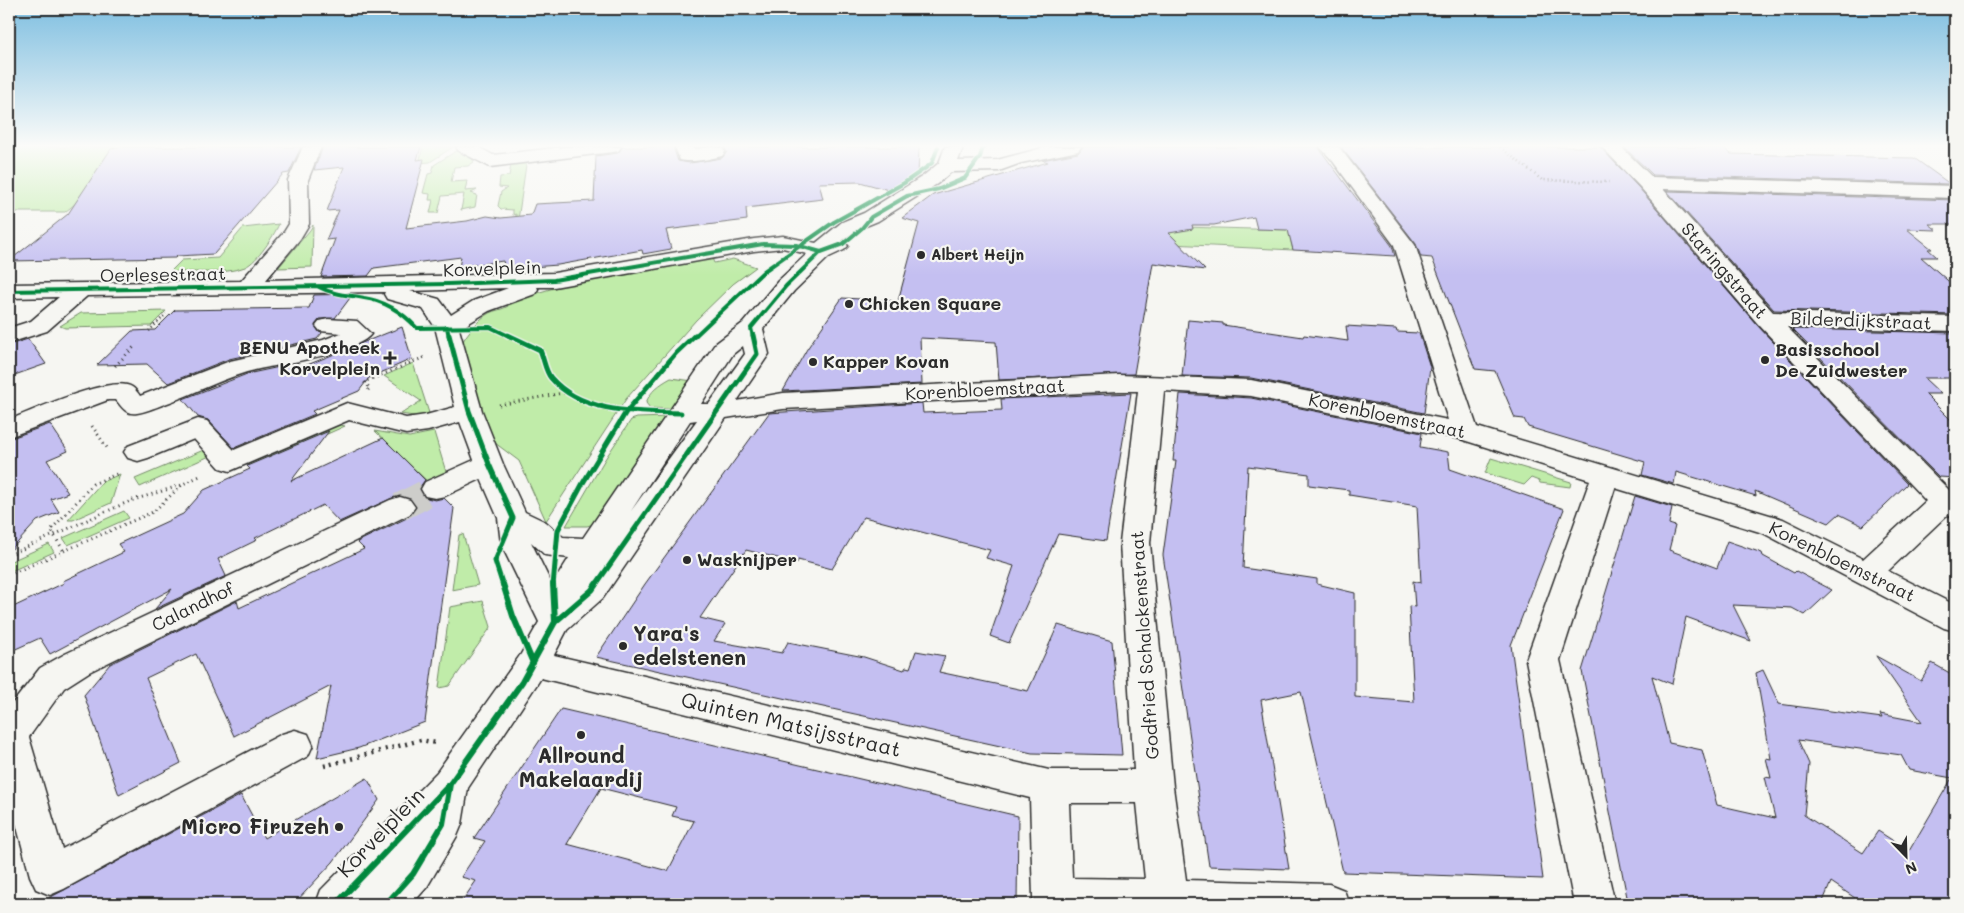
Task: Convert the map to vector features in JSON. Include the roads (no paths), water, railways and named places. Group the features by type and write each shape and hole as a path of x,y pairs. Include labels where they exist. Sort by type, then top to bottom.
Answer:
{"street":[{"path":"247,288 293,235 299,224 298,190"},
{"name":"Korvelplein","path":"336,904 450,784 474,751 533,663 555,622 567,586 724,349 751,328 786,286 821,252 843,244 862,228 871,216 915,190"},
{"path":"1363,190 1404,244 1466,432"},
{"name":"Staringstraat","path":"1653,190 1766,318 1949,505 1867,573"},
{"path":"1873,190 1955,192"},
{"name":"Korvelplein","path":"319,287 554,280 754,245 783,242 804,245 821,252"},
{"name":"Korvelplein","path":"449,338 481,306 554,280"},
{"name":"Oerlesestraat","path":"9,291 319,287"},
{"name":"Korvelplein","path":"319,287 363,289 419,299 431,304 436,309 449,338 469,411 489,464 513,518 516,544 555,622"},
{"path":"9,336 39,326 81,290"},
{"name":"Bilderdijkstraat","path":"1766,318 1955,324"},
{"path":"9,429 105,392 123,392 135,406 179,391 239,366 330,346 359,334 349,326 328,326"},
{"name":"Korvelplein","path":"555,622 592,590 757,354 751,328"},
{"name":"Korenbloemstraat","path":"703,378 736,384 783,401"},
{"name":"Korenbloemstraat","path":"681,412 717,412 756,408 783,401 1152,383 1251,388 1466,432 1773,526 1955,619"},
{"name":"Godfried Schalckenstraat","path":"1152,383 1135,543 1154,787 1168,899"},
{"path":"131,462 198,427 230,462 347,411 406,426 428,423 469,411"},
{"path":"435,489 489,464"},
{"path":"1594,904 1543,660 1605,476"},
{"name":"Calandhof","path":"295,745 50,876 9,736 30,705 52,678 77,663 400,507"},
{"path":"513,518 535,529 556,547 591,549 617,541 631,534"},
{"name":"Quinten Matsijsstraat","path":"533,663 1049,786 1154,787"},
{"name":"Korvelplein","path":"386,904 413,874 442,824 450,784"},
{"path":"1049,786 1053,901 1168,899 1329,904"}],"tunnel":[{"path":"400,507 435,489"}],"place":[{"name":"Albert Heijn","path":"921,255"},
{"name":"Chicken Square","path":"849,304"},
{"name":"BENU Apotheek Korvelplein","path":"390,358"},
{"name":"Basisschool De Zuidwester","path":"1765,360"},
{"name":"Kapper Kovan","path":"813,362"},
{"name":"Wasknijper","path":"687,560"},
{"name":"Yara's edelstenen","path":"623,646"},
{"name":"Allround Makelaardij","path":"581,735"},
{"name":"Micro Firuzeh","path":"339,827"}]}
